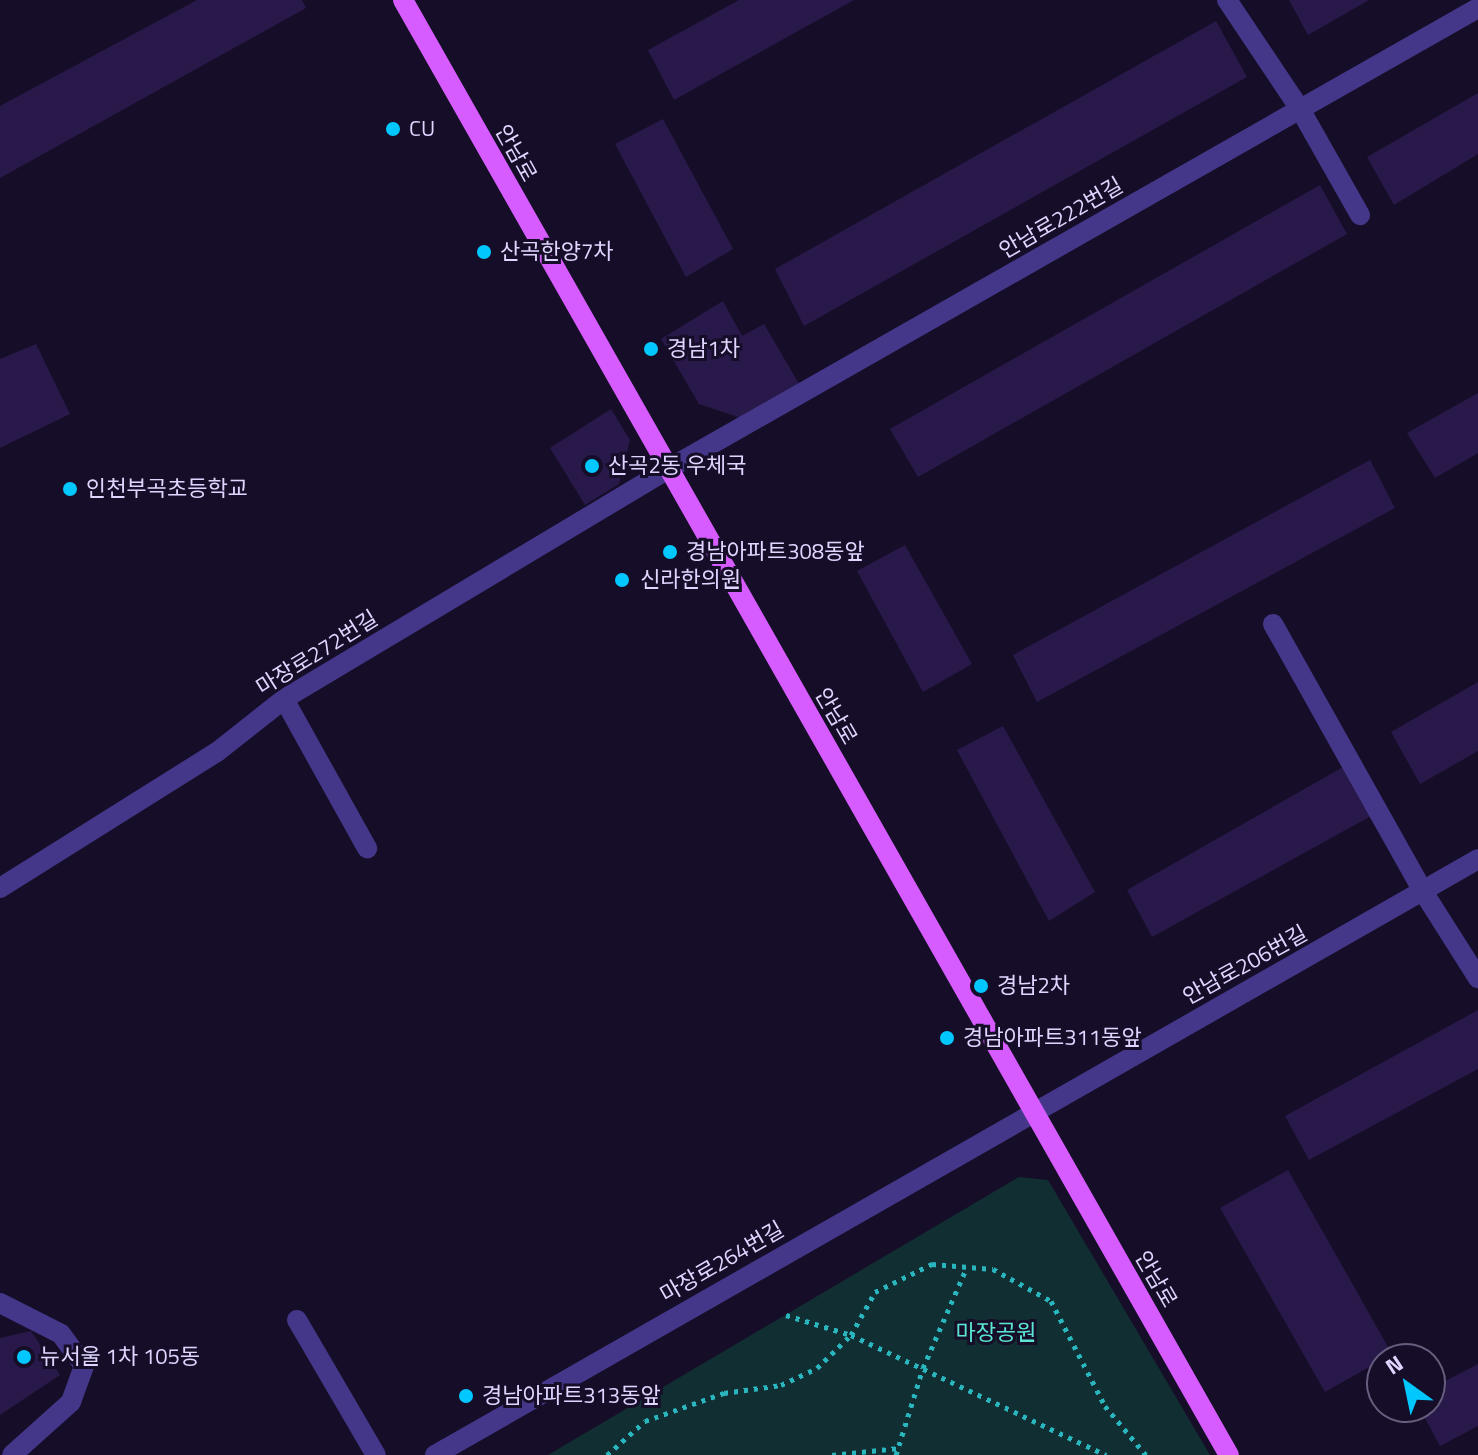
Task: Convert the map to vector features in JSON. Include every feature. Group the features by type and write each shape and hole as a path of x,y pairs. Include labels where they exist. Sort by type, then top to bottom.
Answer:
{"main road":[{"name":"안남로","path":"403,0 1229,1455"}],"street":[{"path":"1227,0 1300,109 1360,215"},
{"name":"안남로222번길","path":"668,469 1478,8"},
{"name":"마장로272번길","path":"0,888 217,752 284,699 668,469"},
{"path":"1273,624 1424,893 1478,978"},
{"path":"284,699 367,848"},
{"name":"안남로206번길","path":"1032,1110 1424,893 1478,859"},
{"name":"마장로264번길","path":"435,1455 1032,1110"},
{"path":"0,1303 61,1334 84,1366 71,1402 12,1455"},
{"path":"297,1320 376,1455"}],"path":[{"path":"607,1455 645,1421 724,1393 781,1385 817,1368 851,1335 875,1292 932,1264 993,1269 1051,1301 1105,1406 1146,1455"},
{"path":"896,1455 923,1368 967,1267"},
{"path":"786,1315 851,1335 1106,1455"},
{"path":"832,1455 899,1448"},
{"path":"886,1455 899,1448"}],"green space":[{"name":"마장공원","path":"1019,1177 1048,1180 1210,1455 548,1455"}],"building":[{"path":"197,0 302,0 306,8 0,178 0,106"},
{"path":"739,0 854,0 674,100 648,50"},
{"path":"1289,0 1369,0 1308,35"},
{"path":"1216,21 1247,77 804,326 775,269"},
{"path":"1478,93 1478,154 1394,205 1367,157"},
{"path":"663,119 733,249 686,277 615,144"},
{"path":"1320,185 1347,234 918,477 890,429"},
{"path":"723,301 742,336 764,324 802,389 747,420 699,404 661,339"},
{"path":"36,344 70,414 0,448 0,359"},
{"path":"1478,393 1478,453 1435,478 1407,433"},
{"name":"산곡2동 우체국","path":"611,409 630,440 619,484 585,505 550,448"},
{"path":"1370,460 1395,508 1037,702 1013,655"},
{"path":"905,545 972,664 923,692 857,571"},
{"path":"1478,682 1478,751 1420,784 1391,732"},
{"path":"1003,726 1095,892 1049,921 957,750"},
{"path":"1343,767 1371,816 1152,937 1127,890"},
{"path":"1478,1010 1478,1069 1309,1160 1285,1116"},
{"path":"1288,1170 1386,1343 1366,1343 1366,1369 1325,1392 1220,1208"},
{"name":"뉴서울 1차 105동","path":"31,1331 60,1375 0,1415 0,1338"},
{"path":"1478,1364 1478,1426 1440,1446 1428,1423 1446,1423 1446,1381"}],"place":[{"name":"CU","path":"393,129"},
{"name":"산곡한양7차","path":"484,252"},
{"name":"경남1차","path":"651,349"},
{"name":"산곡2동 우체국","path":"592,466"},
{"name":"인천부곡초등학교","path":"70,489"},
{"name":"경남아파트308동앞","path":"670,552"},
{"name":"신라한의원","path":"622,580"},
{"name":"경남2차","path":"981,986"},
{"name":"경남아파트311동앞","path":"947,1038"},
{"name":"뉴서울 1차 105동","path":"24,1357"},
{"name":"경남아파트313동앞","path":"466,1396"}]}
